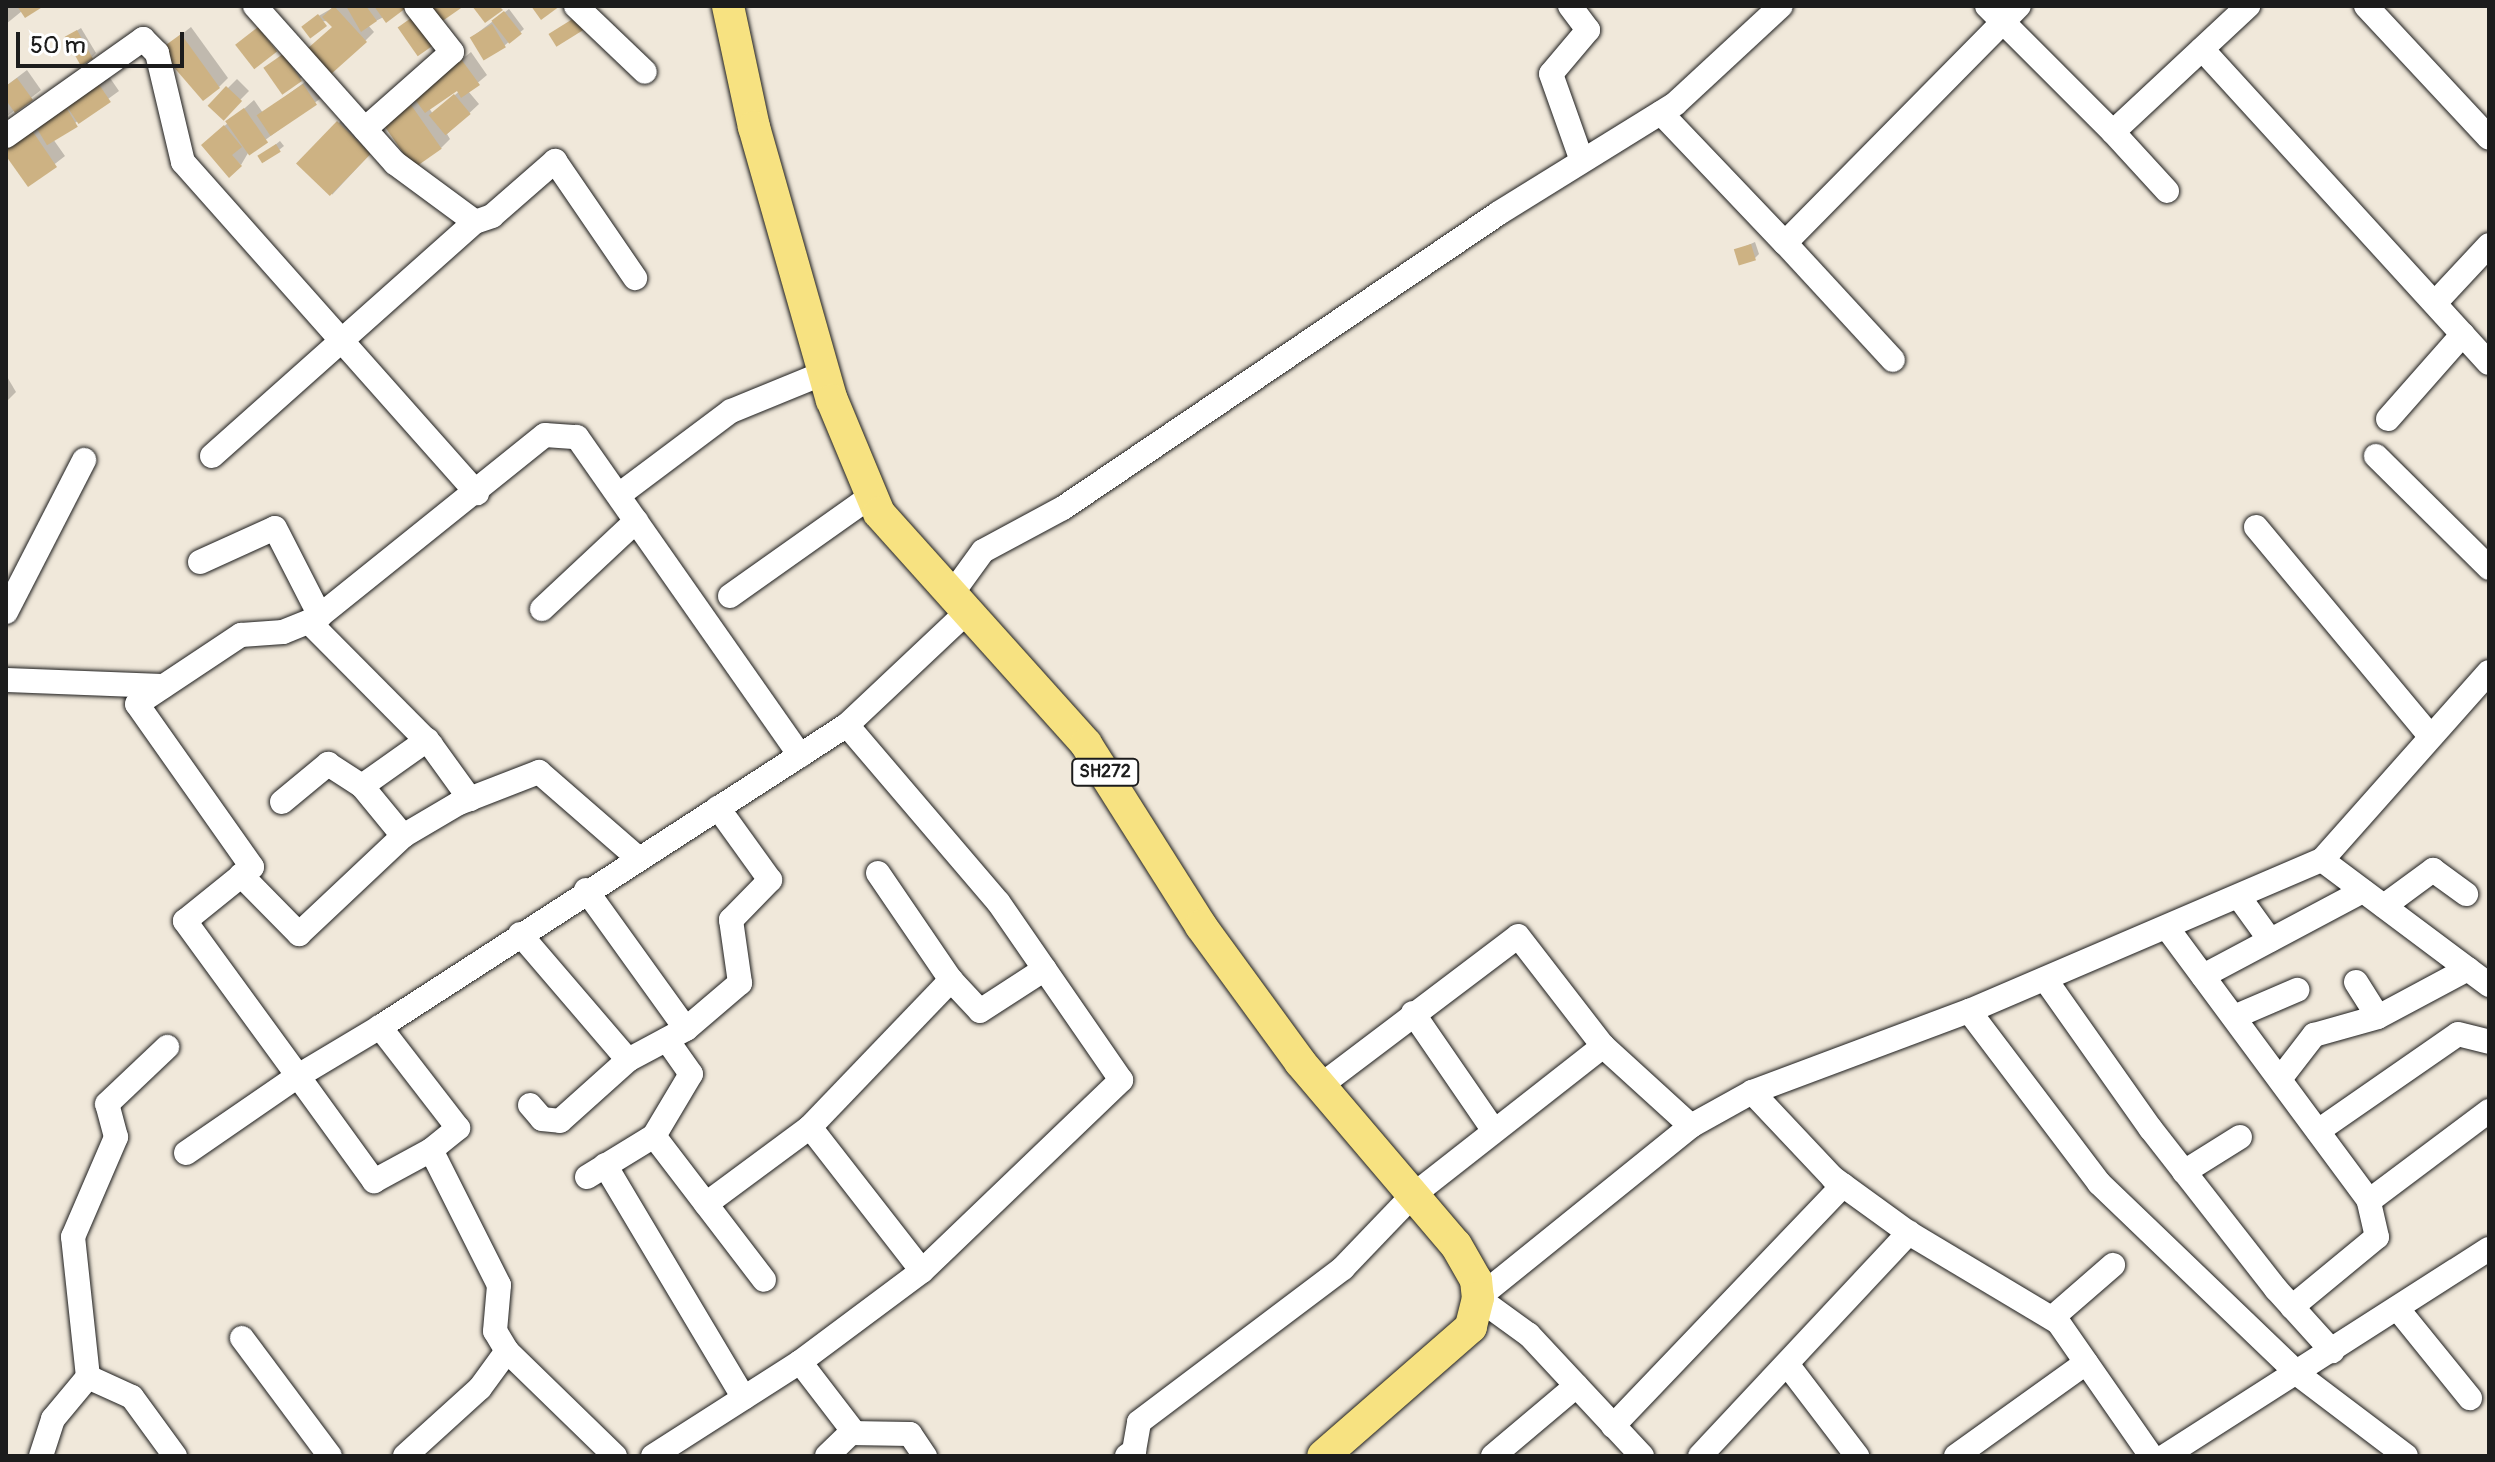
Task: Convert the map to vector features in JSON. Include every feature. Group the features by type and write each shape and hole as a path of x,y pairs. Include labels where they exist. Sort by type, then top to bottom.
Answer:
{"main road":[{"name":"SH272","path":"728,6 754,127 824,373 879,513 1086,744 1201,926 1320,1086 1456,1245 1476,1280 1478,1298"},
{"path":"1323,1456 1443,1356 1471,1327 1478,1298"}],"street":[{"path":"255,6 395,163 475,222"},
{"path":"365,129 452,52 416,6"},
{"path":"576,6 645,72"},
{"path":"1570,6 1588,30 1551,74 1582,161"},
{"path":"186,1153 298,1076 380,1027 586,890 847,725 958,604 983,551 1063,508 1582,161 1661,113 1781,6"},
{"path":"2113,132 2248,6"},
{"path":"2366,6 2489,138"},
{"path":"1785,243 2003,11 2167,191"},
{"path":"6,136 143,39 157,53 183,162 344,339 477,493"},
{"path":"2202,49 2489,363"},
{"path":"1661,113 1893,360"},
{"path":"212,456 475,222 492,216 555,161 635,278"},
{"path":"2435,303 2489,245"},
{"path":"2388,419 2463,334"},
{"path":"619,495 731,411 824,373"},
{"path":"380,1027 458,1128 431,1150 374,1181 185,921 252,867 137,704 241,635 283,632 314,619 477,493 545,435 577,437 800,756"},
{"path":"2376,456 2489,568"},
{"path":"6,612 84,460"},
{"path":"730,596 871,496"},
{"path":"542,609 636,521"},
{"path":"2256,527 2429,735"},
{"path":"200,562 275,528 314,619 427,740 470,799"},
{"path":"1642,1456 1529,1335 1478,1298 1691,1126 1752,1092 1969,1011 2168,929 2322,860 2429,735 2489,672"},
{"path":"6,680 163,686"},
{"path":"653,1456 800,1362 922,1271 1121,1080 998,902 847,725"},
{"path":"362,786 427,740"},
{"path":"282,802 328,764 362,786 403,836"},
{"path":"241,875 299,934 403,836 470,799 539,772 638,858"},
{"path":"530,1105 542,1119 560,1121 628,1060 676,1034 740,983 731,920 770,880 718,808"},
{"path":"2322,860 2489,985"},
{"path":"2384,906 2433,870 2466,894"},
{"path":"878,873 951,980 980,1011 1045,969"},
{"path":"586,890 676,1034 691,1074 654,1136 596,1171 744,1398"},
{"path":"2203,976 2363,891"},
{"path":"2239,897 2270,940"},
{"path":"2168,929 2369,1201 2377,1237 2292,1307"},
{"path":"520,934 628,1060"},
{"path":"1320,1086 1518,936 1603,1046 1691,1126"},
{"path":"2280,1079 2314,1035 2378,1017 2468,969"},
{"path":"2045,979 2184,1172 2292,1307 2332,1351"},
{"path":"706,1204 810,1127 951,980"},
{"path":"2356,982 2378,1017"},
{"path":"2234,1017 2297,990"},
{"path":"1969,1011 2099,1183 2299,1375 2406,1456"},
{"path":"1413,1013 1492,1128"},
{"path":"2318,1131 2458,1034 2489,1042"},
{"path":"1133,1454 1139,1422 1343,1268 1412,1196 1492,1128 1603,1046"},
{"path":"41,1456 53,1419 88,1377 73,1237 116,1137 107,1104 167,1047"},
{"path":"1752,1092 1843,1185 1909,1233 2052,1318 2151,1456"},
{"path":"2369,1201 2489,1111"},
{"path":"810,1127 922,1271"},
{"path":"654,1136 764,1280"},
{"path":"2184,1172 2240,1137"},
{"path":"431,1150 499,1285 495,1331 507,1351 615,1456"},
{"path":"1613,1426 1843,1185"},
{"path":"1700,1456 1909,1233"},
{"path":"2165,1456 2299,1375 2489,1249"},
{"path":"2052,1318 2113,1265"},
{"path":"2397,1308 2470,1398"},
{"path":"242,1338 330,1456"},
{"path":"405,1456 480,1388 507,1351"},
{"path":"800,1362 850,1433"},
{"path":"1956,1456 2086,1363"},
{"path":"1787,1364 1857,1456"},
{"path":"88,1377 132,1397 175,1456"},
{"path":"1493,1456 1576,1386"},
{"path":"827,1456 850,1433 910,1434 925,1456"}],"building":[{"path":"17,6 44,6 25,18"},
{"path":"334,6 367,42 330,75 307,49 332,27 322,17"},
{"path":"346,6 366,6 377,21 361,32"},
{"path":"374,6 405,6 406,8 386,23"},
{"path":"429,6 464,6 441,22"},
{"path":"472,6 499,6 503,10 485,23"},
{"path":"531,6 560,6 541,20"},
{"path":"504,11 522,34 509,44 491,21"},
{"path":"318,14 327,26 310,39 301,27"},
{"path":"579,15 587,28 556,47 548,34"},
{"path":"414,16 434,45 418,56 398,27"},
{"path":"492,24 506,47 484,61 470,37"},
{"path":"258,27 277,51 254,69 235,45"},
{"path":"77,30 93,59 81,66 65,37"},
{"path":"181,34 220,88 203,101 159,50"},
{"path":"283,54 302,81 282,95 263,68"},
{"path":"461,59 480,85 461,98 457,91 425,113 411,94"},
{"path":"17,78 33,100 15,113 6,100 6,86"},
{"path":"98,83 111,102 79,124 66,105"},
{"path":"303,84 317,105 271,136 257,115"},
{"path":"226,86 242,101 224,121 208,106"},
{"path":"454,94 471,114 445,135 429,115"},
{"path":"409,102 442,149 414,168 381,122"},
{"path":"66,107 78,127 47,145 35,126"},
{"path":"244,108 268,142 249,156 225,121"},
{"path":"337,121 371,154 330,196 296,163"},
{"path":"224,125 242,147 232,155 242,166 229,178 201,145"},
{"path":"31,129 57,167 28,187 6,156 6,146"},
{"path":"276,144 281,152 262,163 257,156"},
{"path":"1751,244 1756,260 1739,266 1734,249"}]}
